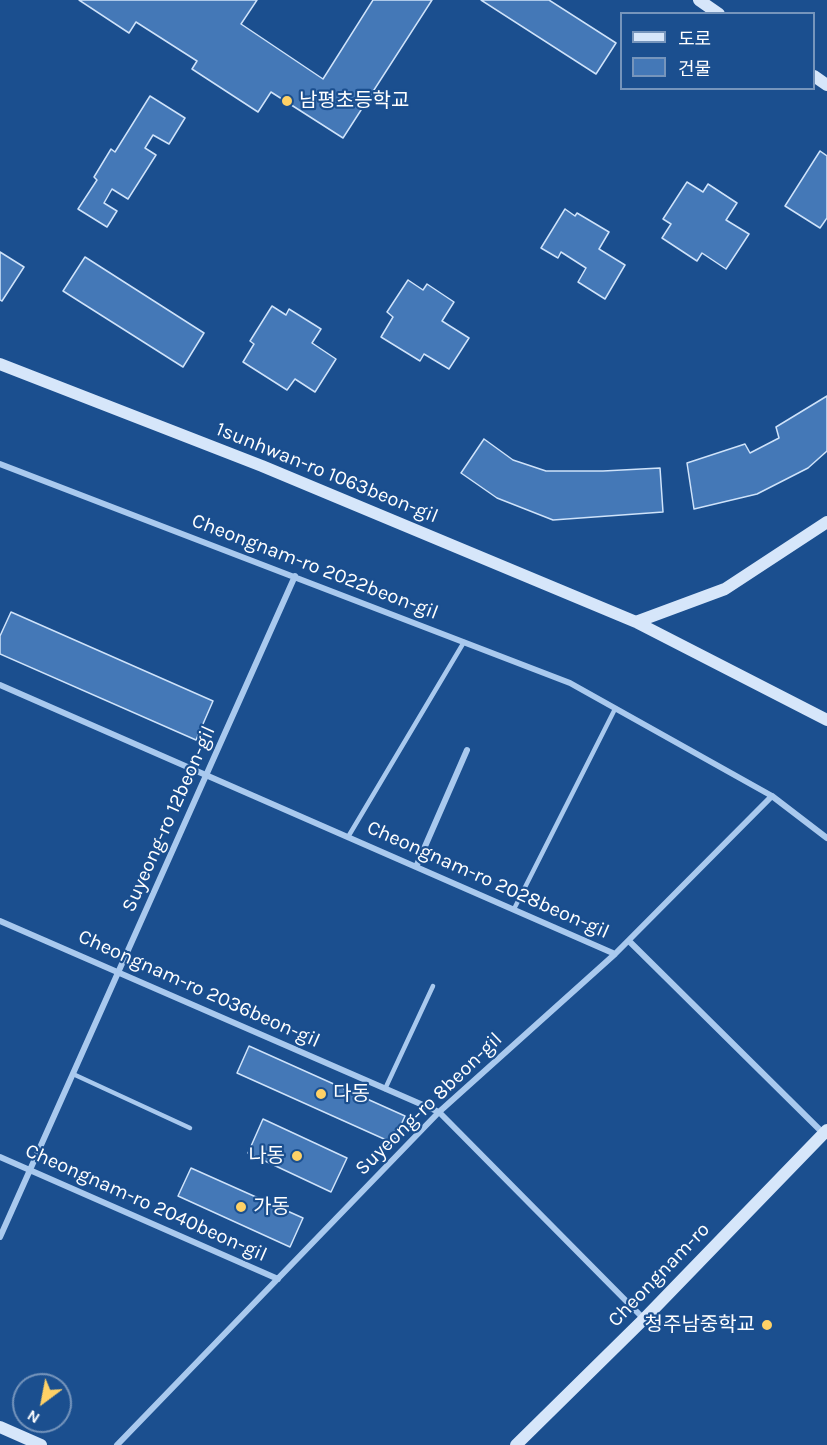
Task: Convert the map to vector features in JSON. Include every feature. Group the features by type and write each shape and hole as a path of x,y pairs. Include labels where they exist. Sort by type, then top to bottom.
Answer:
{"street":[{"path":"699,0 716,12"},
{"name":"1sunhwan-ro 1063beon-gil","path":"0,364 262,466 636,622 827,720"},
{"name":"Cheongnam-ro 2022beon-gil","path":"0,464 570,683 772,796 827,838"},
{"path":"636,622 725,589 827,522"},
{"name":"Suyeong-ro 12beon-gil","path":"0,1237 296,576"},
{"name":"Cheongnam-ro 2028beon-gil","path":"0,685 615,954"},
{"path":"416,867 466,750"},
{"name":"Suyeong-ro 8beon-gil","path":"117,1445 439,1112 629,941 772,796"},
{"name":"Cheongnam-ro 2036beon-gil","path":"0,921 439,1112 644,1319"},
{"name":"Cheongnam-ro 2028beon-gil","path":"629,941 825,1131"},
{"name":"Cheongnam-ro","path":"516,1445 644,1319 825,1131"},
{"name":"Cheongnam-ro 2040beon-gil","path":"0,1157 278,1279"},
{"path":"0,1427 41,1445"}],"lane":[{"name":"Cheongnam-ro 2028beon-gil","path":"348,837 464,642"},
{"path":"514,909 615,709"},
{"path":"385,1089 433,986"},
{"path":"73,1074 190,1128"}],"building":[{"path":"79,0 257,0 241,24 323,79 373,0 432,0 343,138 271,92 258,112 192,69 197,61 136,22 129,33"},
{"path":"481,0 549,0 616,43 596,74"},
{"path":"150,96 185,118 169,144 153,135 145,148 156,155 128,199 112,189 104,203 117,211 107,227 78,209 97,180 94,177 111,149 115,152"},
{"path":"820,151 827,156 827,218 820,228 785,206"},
{"path":"687,182 703,192 708,184 737,203 726,220 749,234 726,269 702,253 697,261 662,238 671,224 663,219"},
{"path":"565,209 575,216 577,213 609,232 599,249 625,265 605,299 578,282 586,268 561,252 558,258 541,248"},
{"path":"0,252 24,267 2,301 0,300"},
{"path":"85,257 204,333 183,367 63,291"},
{"path":"408,280 423,290 427,284 454,302 442,321 469,338 449,369 424,354 420,361 381,337 393,317 387,312"},
{"path":"272,306 286,315 289,309 321,329 312,343 336,359 315,392 295,379 287,390 243,362 254,344 250,341"},
{"path":"827,396 827,451 808,468 757,494 694,509 687,463 745,444 750,453 779,438 776,427"},
{"path":"484,439 513,460 546,471 660,468 663,512 553,520 497,498 461,473"},
{"path":"11,612 213,701 196,740 0,654 0,636"},
{"name":"다동","path":"249,1046 405,1116 393,1143 237,1073"},
{"name":"나동","path":"263,1119 347,1158 331,1192 248,1153"},
{"name":"가동","path":"191,1168 303,1218 290,1247 178,1196"}],"place":[{"name":"남평초등학교","path":"287,101"},
{"name":"다동","path":"321,1094"},
{"name":"나동","path":"297,1156"},
{"name":"가동","path":"241,1207"},
{"name":"청주남중학교","path":"767,1325"}]}
